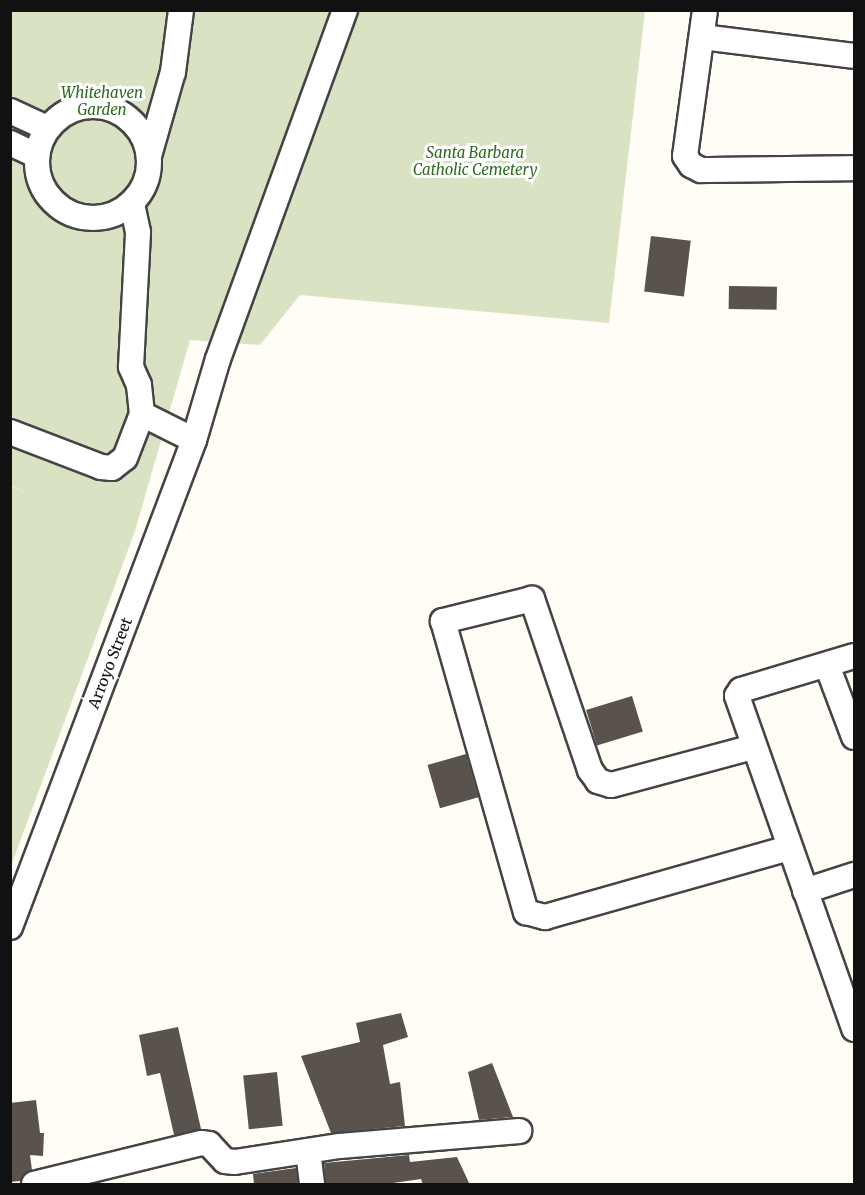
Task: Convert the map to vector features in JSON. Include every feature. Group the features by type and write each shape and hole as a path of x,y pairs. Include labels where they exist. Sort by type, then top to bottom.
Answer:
{"street":[{"path":"149,156 138,129 116,110 98,105 78,106 61,114 47,128 36,155 43,189 68,213 101,218 132,203 147,178 149,156 173,72 181,10"},
{"name":"Arroyo Street","path":"10,927 194,440 206,397 345,10"},
{"path":"705,10 685,156 691,165 701,170 855,168"},
{"path":"702,37 855,56"},
{"path":"10,111 47,128"},
{"path":"10,143 36,155"},
{"path":"10,432 112,468 125,458 142,414 139,385 130,367 138,232 132,203"},
{"path":"142,414 194,440"},
{"path":"753,747 611,786 598,781 590,770 532,599 443,621 526,912 545,916 789,848"},
{"path":"855,656 741,690 737,696 753,747 855,1029"},
{"path":"827,665 855,737"},
{"path":"805,891 855,875"},
{"path":"34,1185 201,1143 209,1144 229,1162 308,1151 519,1131"},
{"path":"308,1151 312,1185"}],"green space":[{"path":"11,11 645,11 609,323 300,295 260,345 190,340 135,531 11,866 11,487 29,493 10,486"}],"building":[{"path":"651,236 691,241 684,296 644,292"},
{"path":"729,286 777,287 777,310 729,309"},
{"path":"632,696 643,731 597,745 586,710"},
{"path":"466,754 478,797 440,808 428,765"},
{"path":"401,1013 408,1037 383,1045 390,1084 400,1082 405,1126 331,1133 301,1056 360,1042 356,1023"},
{"path":"178,1027 201,1129 174,1135 160,1073 147,1076 139,1035"},
{"path":"492,1063 513,1117 479,1120 468,1072"},
{"path":"277,1072 283,1126 249,1129 243,1076"},
{"path":"36,1100 40,1133 44,1133 43,1156 30,1155 32,1170 20,1181 10,1182 10,1103"},
{"path":"409,1155 410,1162 457,1157 470,1185 423,1185 421,1179 379,1185 326,1185 324,1163"},
{"path":"296,1168 298,1185 254,1185 253,1174"}],"park label":[{"name":"Whitehaven Garden","path":"102,100"},
{"name":"Santa Barbara Catholic Cemetery","path":"475,160"}]}
